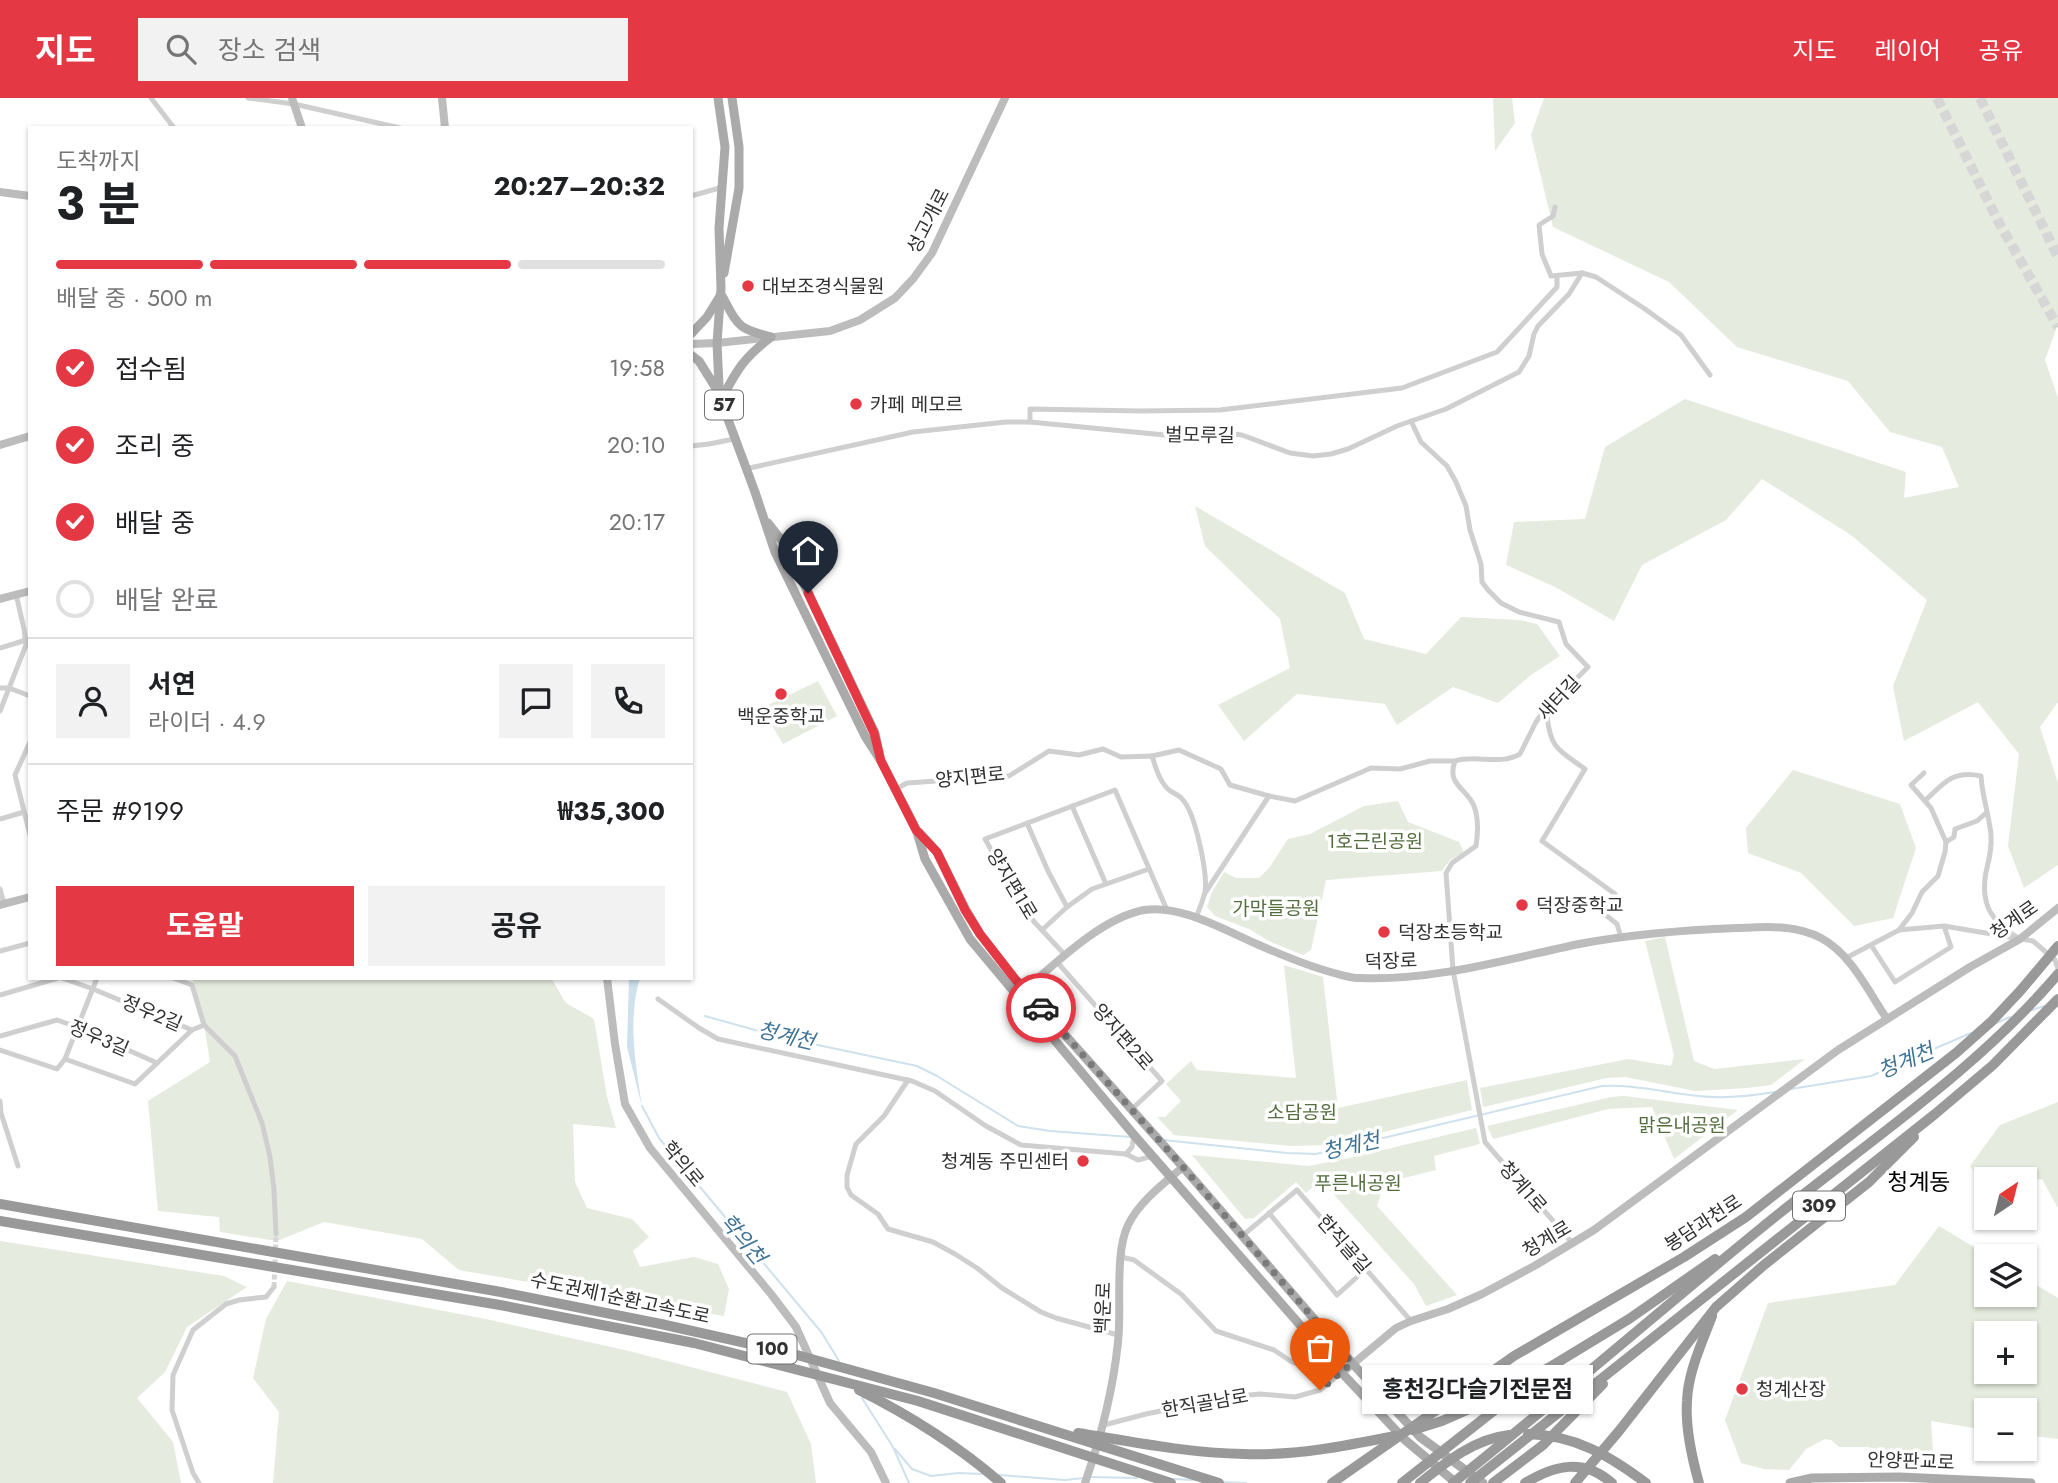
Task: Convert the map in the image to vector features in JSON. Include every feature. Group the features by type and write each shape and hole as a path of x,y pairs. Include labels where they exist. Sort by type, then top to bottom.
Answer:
{"highway":[{"name":"봉담과천로","path":"1332,1483 1514,1356 1685,1257 1746,1217 1956,1053 2056,952"},
{"name":"봉담과천로","path":"1470,1483 1489,1461 1760,1228 1974,1059 2040,995 2058,972"},
{"name":"봉담과천로","path":"1455,1483 1489,1461 1643,1345 1935,1114 1993,1065 2058,999"},
{"name":"봉담과천로","path":"1575,1483 1716,1307 1764,1265 1870,1182 1935,1114"},
{"name":"수도권제1순환고속도로","path":"0,1204 501,1292 786,1352 934,1393 1219,1483"},
{"name":"수도권제1순환고속도로","path":"0,1221 500,1305 694,1343 918,1401 1171,1483"},
{"path":"1402,1483 1487,1408 1629,1319 1760,1228"},
{"path":"1699,1483 1693,1462 1687,1401 1697,1356 1716,1307"},
{"path":"1493,1483 1543,1445 1643,1345"},
{"path":"838,1379 925,1426 1001,1483"},
{"path":"1038,1426 1160,1447 1246,1455 1349,1446 1395,1436 1487,1408"},
{"path":"1420,1483 1449,1459 1474,1446 1504,1436 1532,1434 1555,1436 1581,1443 1619,1463 1646,1483"},
{"path":"1525,1483 1552,1468 1571,1466 1588,1468 1612,1483"}],"main road":[{"name":"57","path":"718,98 725,147 719,228 721,291 717,343 722,398 775,552 865,736 881,761 916,830 925,859 970,939 1121,1120 1339,1375 1404,1439 1455,1483"},
{"name":"57","path":"721,291 739,188 738,147 732,98"},
{"path":"693,332 707,317 721,291"},
{"path":"721,291 738,324 745,330 771,337"},
{"path":"693,356 699,361 722,398 742,362 771,337"},
{"name":"57","path":"916,830 937,852 965,910 980,934 1025,989 1420,1437 1483,1483"},
{"name":"안양판교로","path":"1790,1483 1812,1478 1900,1476 2031,1483"}],"street":[{"path":"152,98 173,126"},
{"path":"248,98 293,101 392,126"},
{"path":"442,98 445,126"},
{"name":"성고개로","path":"693,344 830,331 860,320 895,298 932,253 1005,98"},
{"path":"293,101 301,126"},
{"path":"693,195 723,187"},
{"path":"0,191 28,195"},
{"path":"1556,207 1553,216 1539,225 1542,254 1551,276 1582,273 1596,277 1681,335 1710,375"},
{"name":"벌모루길","path":"745,469 913,432 1006,422 1165,435 1225,433 1241,435 1290,453 1313,456 1348,449 1446,408 1519,372 1529,356 1538,326 1569,294 1582,273"},
{"path":"1030,422 1030,409 1220,410 1402,388 1497,352 1557,286 1557,276"},
{"name":"새터길","path":"1410,421 1421,442 1447,466 1456,482 1466,506 1470,530 1482,564 1482,582 1501,603 1519,612 1559,622 1566,644 1588,667 1543,712 1520,754 1504,760 1465,758 1455,761"},
{"path":"0,445 28,437"},
{"path":"693,446 734,439"},
{"path":"0,599 28,591"},
{"path":"0,711 26,640 16,594"},
{"path":"0,648 26,640"},
{"path":"0,688 9,688 28,695"},
{"path":"1543,712 1547,715 1549,736 1556,748 1585,769 1542,841 1615,894 1602,912 1617,924 1621,937"},
{"path":"28,746 15,775 28,827"},
{"name":"양지편로","path":"895,789 907,783 1009,776 1049,751 1079,755 1103,748 1121,757 1152,756 1179,750 1221,769 1230,785 1294,801 1371,768 1400,769 1430,761 1455,761"},
{"path":"1152,756 1157,774 1168,789 1184,800 1195,825 1202,853 1205,893"},
{"path":"1453,970 1446,873 1452,863 1476,846 1479,831 1474,804 1453,778 1455,761"},
{"path":"1899,930 1912,913 1922,892 1938,876 1946,842 1926,800 1911,785 1924,773"},
{"path":"1926,800 1953,777 1961,774 1981,776 1991,837 1985,876 1985,902 1990,914 2003,929 2020,939"},
{"name":"양지편1로","path":"1065,955 1027,914 985,839 1115,790 1167,910"},
{"path":"1196,918 1205,893 1269,796"},
{"path":"1072,806 1106,884"},
{"path":"0,819 24,812"},
{"path":"1946,842 1954,837 1955,829 1977,821 1986,813"},
{"name":"양지편1로","path":"1027,823 1066,907"},
{"name":"양지편1로","path":"1042,930 1066,907 1092,889 1149,869"},
{"path":"0,889 2,905 28,898"},
{"name":"청계로","path":"1339,1375 1396,1328 1482,1294 1572,1243 1614,1215 1809,1070 1970,967 2020,939 2058,908"},
{"name":"덕장로","path":"1017,996 1065,955 1115,920 1148,910 1167,910 1196,918 1298,962 1357,978 1423,976 1664,931 1780,927 1801,930 1821,938 1846,958 1887,1019"},
{"path":"1871,944 1895,982 1951,947 1944,926"},
{"path":"1846,958 1899,930 1944,926 2033,941 2056,952 2058,972"},
{"path":"0,951 28,944"},
{"name":"양지편2로","path":"1057,962 1162,1081 1131,1110"},
{"name":"청계1로","path":"1453,970 1485,1142 1572,1243"},
{"name":"정우2길","path":"0,995 53,980"},
{"name":"정우2길","path":"66,980 192,1030 204,1025"},
{"path":"0,1050 57,1069 65,1059 96,980"},
{"path":"178,980 192,985 204,1025 235,1056 262,1123 274,1189 276,1234"},
{"name":"학의로","path":"607,980 625,1104 637,1128 650,1149 796,1327 830,1403 871,1452 886,1483"},
{"path":"658,999 718,1039 908,1080 935,1091 986,1126 1021,1145 1126,1154 1138,1160 1152,1155"},
{"name":"정우3길","path":"0,1036 57,1020 157,1063"},
{"path":"65,1059 135,1084 192,1030"},
{"path":"908,1080 884,1116 856,1144 847,1175 850,1195 878,1214 888,1229 933,1242 977,1268 1002,1288 1041,1312 1118,1335"},
{"path":"0,1101 1,1113 18,1166"},
{"path":"1126,1154 1132,1147 1135,1135"},
{"name":"백운로","path":"1085,1483 1104,1425 1118,1335 1121,1257 1127,1227 1142,1205 1183,1167"},
{"name":"한직골길","path":"1242,1236 1297,1190 1411,1321"},
{"path":"1269,1213 1337,1295 1366,1269"},
{"path":"1121,1257 1134,1260 1181,1294 1216,1331 1274,1350 1292,1362 1339,1375"},
{"path":"199,1483 193,1473 172,1410 173,1375 193,1330 226,1304 266,1297 274,1287"},
{"name":"한직골남로","path":"1104,1425 1228,1397 1260,1394 1295,1397 1320,1390 1339,1375"}],"green space":[{"path":"1493,98 1512,98 1515,123 1495,151"},
{"path":"1544,98 2058,98 2058,324 2045,360 2058,398 2058,702 2040,727 2058,783 2058,865 2024,888 2008,846 2019,754 1978,702 1904,741 1893,686 1927,600 1851,535 1762,479 1726,520 1642,565 1614,621 1557,588 1506,565 1514,522 1585,519 1605,447 1685,399 1906,472 1904,498 1959,487 1942,447 1890,432 1848,381 1737,347 1669,282 1553,227 1531,135"},
{"path":"1195,506 1345,593 1364,639 1426,654 1461,617 1519,620 1537,624 1560,656 1531,675 1498,703 1453,687 1397,725 1385,704 1297,694 1244,741 1218,705 1290,668 1280,619 1205,546"},
{"path":"818,681 837,716 783,744 762,708"},
{"path":"1793,770 1900,804 1916,848 1893,918 1854,926 1801,873 1748,853 1746,828"},
{"name":"1호근린공원","path":"1398,801 1408,822 1459,842 1464,852 1450,860 1442,871 1326,880 1311,950 1303,955 1215,916 1207,907 1224,872 1236,878 1259,878 1288,839 1310,834 1364,806"},
{"path":"1665,937 1694,1061 1714,1069 1805,1059 1771,1085 1695,1091 1625,1077 1607,1078 1483,1107 1480,1088 1628,1059 1671,1066 1674,1055 1645,941"},
{"name":"소담공원","path":"1284,965 1323,977 1338,1108 1467,1080 1472,1110 1332,1145 1291,1146 1174,1135 1157,1117 1165,1117 1181,1101 1166,1084 1191,1061 1197,1070 1296,1078"},
{"path":"193,980 552,980 566,1003 594,1019 607,1097 616,1128 573,1124 575,1182 587,1208 632,1219 649,1237 633,1251 640,1267 694,1257 718,1264 729,1289 724,1316 459,1270 422,1239 324,1222 277,1241 220,1232 219,1217 158,1211 148,1101 210,1062 203,1018"},
{"name":"맑은내공원","path":"1624,1096 1738,1110 1674,1159 1652,1107 1608,1109 1493,1139 1487,1126 1611,1097"},
{"path":"2058,1102 2058,1208 2042,1179 2037,1180 2037,1167 1974,1167 1974,1172 1970,1166 2000,1125"},
{"name":"푸른내공원","path":"1476,1128 1480,1144 1434,1156 1436,1170 1384,1183 1377,1206 1457,1295 1426,1306 1414,1284 1321,1180 1306,1193 1296,1182 1254,1218 1245,1219 1192,1155 1309,1166"},
{"path":"1939,1226 1974,1247 1974,1307 2037,1307 2037,1285 2058,1298 2058,1439 2037,1436 2037,1398 1974,1398 1974,1428 1931,1421 1933,1453 1916,1457 1867,1447 1839,1447 1831,1440 1825,1439 1806,1449 1789,1470 1764,1469 1741,1463 1725,1420 1768,1303 1895,1285"},
{"path":"0,1241 224,1276 247,1287 187,1327 165,1372 137,1398 173,1442 181,1483 0,1483"},
{"path":"287,1281 486,1319 629,1351 787,1392 811,1444 816,1483 273,1483 279,1412 253,1378 266,1319"}],"water":[{"path":"629,980 640,980 633,1026 642,1107 627,1047"}],"waterway":[{"name":"청계천","path":"2032,1010 2044,1006"},
{"name":"청계천","path":"705,1016 780,1037 917,1066 1018,1126 1131,1137"},
{"name":"청계천","path":"1996,1023 2010,1017"},
{"name":"청계천","path":"1791,1089 1871,1076 1971,1033"},
{"name":"청계천","path":"1164,1140 1316,1154 1602,1086 1626,1086 1718,1097 1775,1092"},
{"name":"학의천","path":"642,1106 659,1138 822,1333 839,1361"},
{"name":"학의천","path":"862,1398 893,1447 909,1483"},
{"path":"895,1449 912,1469 931,1476 983,1474"},
{"path":"999,1475 1065,1480 1084,1478"},
{"path":"1090,1477 1137,1478"},
{"path":"1174,1479 1193,1480"},
{"path":"1223,1482 1246,1483"}],"tunnel":[{"path":"1937,98 1998,221 2058,327"},
{"path":"1980,98 2058,257"},
{"path":"274,1287 276,1234"}],"way so far":[{"path":"1041,1008 1352,1363 1320,1390"}],"place":[{"name":"대보조경식물원","path":"748,286"},
{"name":"카페 메모르","path":"856,404"},
{"name":"백운중학교","path":"781,694"},
{"name":"덕장중학교","path":"1522,905"},
{"name":"덕장초등학교","path":"1384,932"},
{"name":"청계동 주민센터","path":"1083,1161"},
{"name":"청계산장","path":"1742,1389"},
{"name":"홍천깅다슬기전문점","path":"1320,1390"}],"district":[{"name":"청계동","path":"1919,1182"}],"route":[{"path":"808,593 874,733 881,761 916,830 937,852 965,910 980,934 1041,1008"}],"park label":[{"name":"가막들공원","path":"1276,908"}]}
